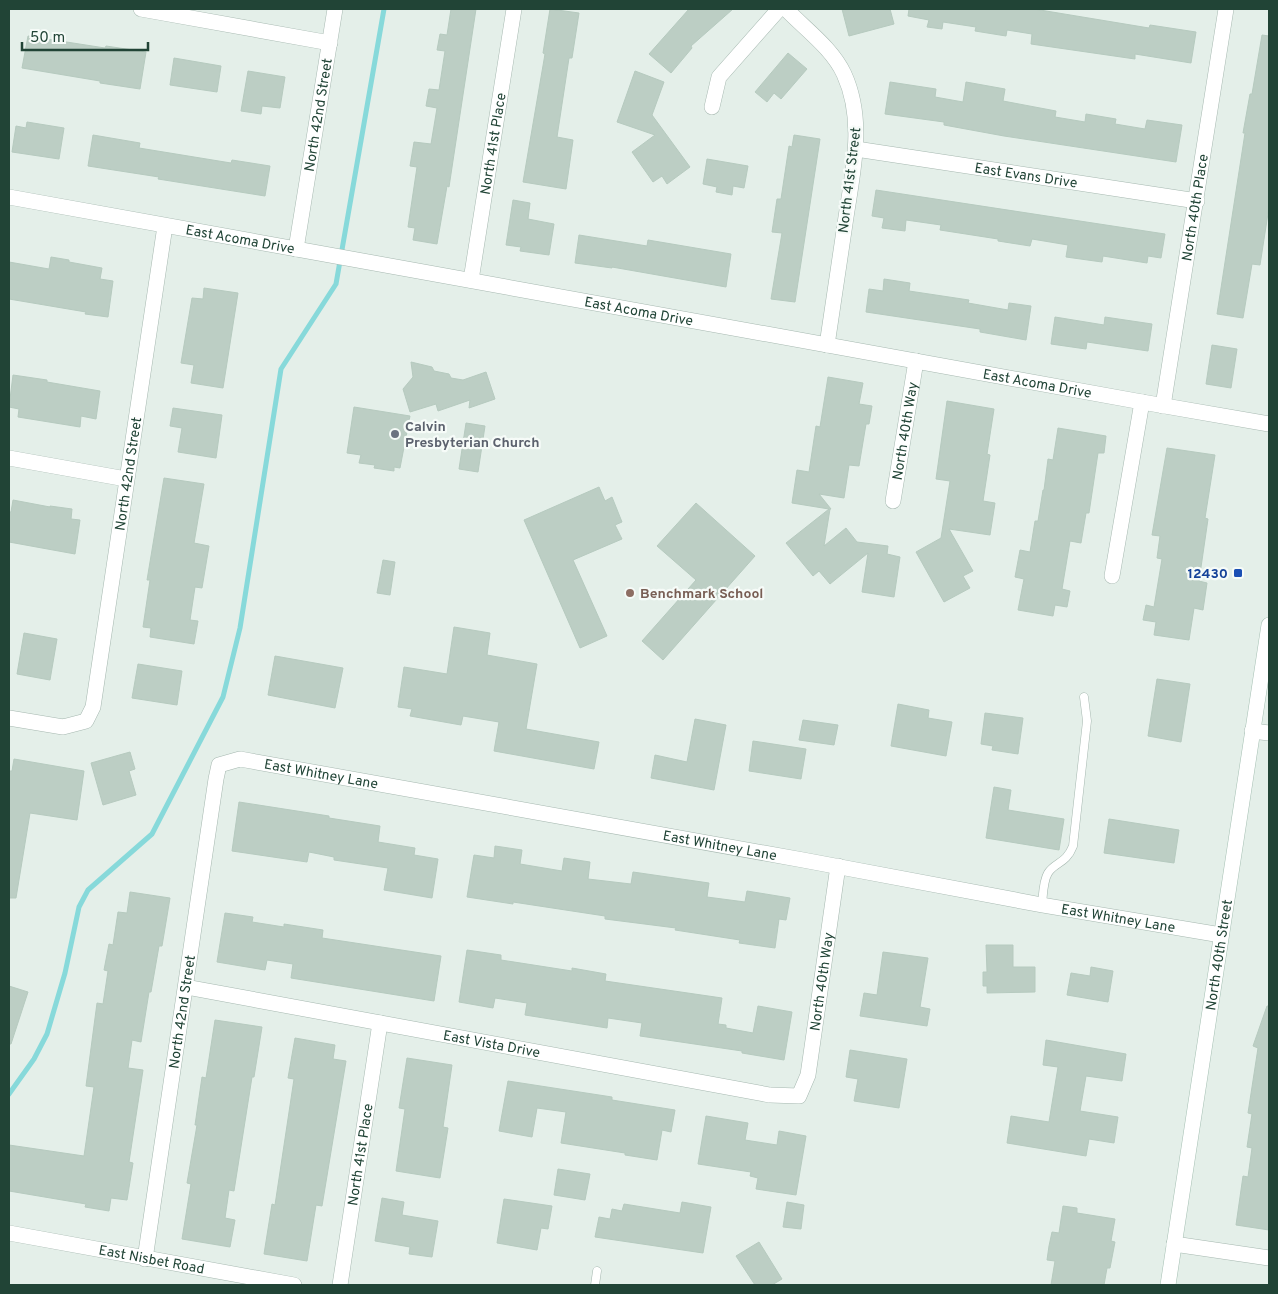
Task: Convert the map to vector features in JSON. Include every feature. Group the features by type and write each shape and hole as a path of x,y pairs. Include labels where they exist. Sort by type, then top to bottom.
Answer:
{"street":[{"path":"141,9 330,43"},
{"name":"North 42nd Street","path":"296,249 335,9"},
{"name":"North 41st Place","path":"471,280 514,9"},
{"path":"712,107 719,77 779,9"},
{"name":"North 41st Street","path":"786,9 817,39 844,72 856,112 856,149 827,345"},
{"name":"North 40th Place","path":"1163,406 1226,9"},
{"name":"East Evans Drive","path":"856,149 1197,200"},
{"name":"East Acoma Drive","path":"9,198 1269,424"},
{"name":"North 42nd Street","path":"9,718 63,727 86,721 93,707 165,226"},
{"name":"North 40th Way","path":"893,501 916,361"},
{"path":"1112,576 1142,402"},
{"path":"9,458 126,479"},
{"name":"North 40th Street","path":"1168,1285 1269,625"},
{"path":"1252,731 1269,733"},
{"name":"East Whitney Lane","path":"220,765 240,759 838,866 1042,905 1221,935"},
{"name":"North 42nd Street","path":"145,1259 216,779 220,765"},
{"name":"North 40th Way","path":"799,1096 808,1075 838,866"},
{"name":"East Vista Drive","path":"186,987 770,1095 799,1096"},
{"name":"North 41st Place","path":"340,1285 380,1023"},
{"name":"East Nisbet Road","path":"9,1233 294,1285"},
{"path":"1174,1244 1269,1258"}],"lane":[{"path":"1042,905 1049,871 1069,856 1073,846 1087,720 1084,696"},
{"path":"594,1285 597,1271"}],"building":[{"path":"451,9 476,9 449,187 447,186 437,244 413,240 415,228 408,227 417,167 410,166 414,142 431,144 437,108 426,106 429,89 439,90 445,51 437,50 440,34 447,35"},
{"path":"550,9 579,13 572,58 569,58 557,137 573,140 566,189 523,182 545,54 543,53"},
{"path":"689,9 733,9 691,46 692,48 671,73 649,54"},
{"path":"842,9 890,9 894,24 849,36"},
{"path":"909,9 1034,9 1149,28 1150,25 1196,32 1191,63 1135,54 1135,59 1031,44 1032,34 1007,30 1006,36 975,31 976,27 943,22 942,29 927,27 929,20 908,16"},
{"path":"1262,35 1269,36 1269,207 1260,265 1252,264 1243,318 1217,314 1245,133 1243,133"},
{"path":"28,36 105,48 106,46 146,52 140,89 22,68"},
{"path":"788,53 807,69 781,99 774,93 767,102 755,92"},
{"path":"174,58 221,66 217,92 170,85"},
{"path":"248,71 285,77 280,108 262,106 261,114 241,111"},
{"path":"635,71 664,82 652,115 690,167 667,184 662,176 653,182 632,152 655,135 617,122"},
{"path":"890,82 936,89 935,97 963,102 966,82 1005,89 1003,101 1056,111 1055,117 1085,122 1086,114 1116,119 1115,124 1145,129 1147,120 1182,125 1176,162 1004,136 944,125 944,122 885,114"},
{"path":"27,122 64,128 59,159 12,152 16,126 26,128"},
{"path":"93,135 140,143 139,148 231,163 232,160 270,166 265,196 88,166"},
{"path":"794,135 820,139 795,302 771,299 782,233 772,232 777,199 781,199 789,146 792,147"},
{"path":"707,159 748,166 744,188 733,186 732,195 716,192 717,187 703,184"},
{"path":"876,190 1165,234 1161,258 1148,256 1147,263 1103,256 1102,262 1066,257 1068,245 1032,239 1030,246 940,230 941,225 906,220 905,231 882,228 884,218 872,216"},
{"path":"513,200 530,203 528,219 554,224 549,255 520,251 521,247 506,245"},
{"path":"579,235 647,246 648,240 731,254 726,287 612,267 575,263"},
{"path":"51,257 102,268 100,279 113,281 108,317 9,299 9,262 49,269"},
{"path":"884,279 910,283 909,291 969,300 968,303 1008,310 1009,303 1031,306 1026,340 980,332 980,329 866,312 869,289 883,291"},
{"path":"204,288 238,293 223,388 191,383 194,365 181,363 192,298 203,299"},
{"path":"1055,317 1104,325 1105,317 1152,324 1148,351 1087,342 1086,349 1051,344"},
{"path":"1212,345 1237,349 1231,388 1206,384"},
{"path":"411,362 432,367 434,371 449,374 451,378 463,380 486,372 495,399 469,408 470,400 438,411 436,404 410,412 403,389 413,377"},
{"path":"13,375 100,391 96,419 81,416 80,427 18,417 19,409 9,407"},
{"path":"828,377 863,383 859,404 872,406 869,424 866,424 859,466 849,465 844,498 819,494 831,509 824,546 846,528 857,542 888,546 887,554 900,557 894,597 862,592 868,553 830,584 819,571 813,576 786,543 829,509 792,503 797,470 809,472 816,426 820,427"},
{"path":"947,401 994,409 987,454 990,455 983,501 995,503 990,535 949,529 973,571 963,576 970,588 944,602 916,552 941,538 950,481 936,479"},
{"path":"354,407 410,416 400,468 394,467 394,471 374,468 375,465 359,463 361,455 347,453"},
{"path":"173,408 222,415 216,458 178,452 182,428 170,426"},
{"path":"466,423 485,426 478,472 459,469"},
{"path":"1058,428 1106,436 1104,453 1098,453 1089,513 1086,513 1081,543 1070,541 1062,589 1070,591 1067,607 1055,605 1053,616 1018,610 1024,579 1015,577 1020,550 1030,552 1035,521 1038,521 1044,490 1048,459 1053,460"},
{"path":"1167,448 1215,455 1205,518 1208,519 1199,581 1207,583 1203,610 1194,608 1189,640 1154,635 1156,622 1143,620 1146,605 1154,607 1162,559 1157,558 1160,536 1152,535"},
{"path":"164,478 204,484 194,543 209,546 202,588 195,587 190,620 198,621 194,644 150,637 151,628 143,627 150,580 147,580"},
{"path":"599,487 605,501 612,497 622,522 615,525 622,539 573,560 607,636 580,648 524,520"},
{"path":"13,500 72,509 71,519 80,520 75,554 9,542 9,512 11,512"},
{"path":"696,503 755,556 663,660 642,641 696,580 657,546"},
{"path":"383,560 395,562 390,595 377,593"},
{"path":"454,627 490,633 487,655 537,664 526,729 599,742 594,769 494,751 499,722 463,716 461,725 410,716 412,709 398,707 404,667 447,674"},
{"path":"24,633 57,639 50,680 17,674"},
{"path":"275,656 343,668 335,708 268,695"},
{"path":"138,664 182,671 177,705 132,698"},
{"path":"1157,679 1190,684 1181,742 1148,736"},
{"path":"898,704 929,710 928,718 952,722 946,756 891,746"},
{"path":"985,713 1023,718 1018,754 992,750 993,746 981,744"},
{"path":"695,719 726,725 714,790 651,778 655,755 687,762"},
{"path":"803,720 838,725 834,745 799,740"},
{"path":"753,741 806,749 801,779 749,771"},
{"path":"130,752 135,769 129,771 136,795 103,805 91,763"},
{"path":"14,759 84,771 77,820 30,813 16,898 9,898 9,771 12,771"},
{"path":"994,787 1011,790 1008,810 1064,819 1059,850 986,838"},
{"path":"239,802 380,826 378,842 415,848 414,855 438,859 432,898 384,890 388,868 334,860 334,857 309,852 307,862 232,851"},
{"path":"1109,819 1179,830 1174,863 1104,853"},
{"path":"495,846 522,850 520,864 562,871 564,858 590,862 588,879 631,884 633,872 709,883 707,897 745,902 747,891 790,898 786,920 779,919 775,948 739,943 740,940 675,930 676,928 605,919 605,916 467,897 474,855 494,858"},
{"path":"130,892 170,898 162,946 159,946 151,992 149,992 141,1042 132,1040 128,1068 143,1070 129,1162 133,1163 127,1200 111,1198 109,1211 85,1207 86,1204 9,1191 9,1145 84,1156 94,1087 86,1086 97,1003 103,1004 108,971 104,970 109,944 113,945 118,912 127,913"},
{"path":"225,913 253,917 252,922 284,927 284,924 323,930 322,938 441,956 434,1001 291,978 293,964 267,960 265,970 217,962"},
{"path":"986,945 1013,945 1013,967 1035,967 1035,992 987,993 987,986 983,986 983,972 987,972"},
{"path":"467,950 501,955 501,960 572,971 572,968 606,974 605,981 722,998 718,1024 726,1025 726,1028 753,1033 758,1006 792,1012 784,1060 742,1053 742,1051 640,1036 642,1023 608,1018 607,1028 525,1015 527,1003 495,998 493,1008 459,1002"},
{"path":"883,952 928,958 920,1007 930,1009 927,1026 860,1016 864,993 877,995"},
{"path":"1091,967 1113,971 1108,1002 1067,995 1071,973 1090,976"},
{"path":"9,986 28,992 11,1044 9,1044"},
{"path":"1267,1006 1269,1006 1269,1230 1236,1225 1243,1176 1248,1177 1252,1148 1247,1147 1252,1114 1248,1113 1258,1048 1253,1046"},
{"path":"215,1020 262,1027 234,1191 229,1190 225,1218 235,1220 230,1247 182,1239 191,1184 187,1183 197,1125 195,1125 202,1077 206,1078"},
{"path":"295,1038 335,1045 333,1059 346,1061 322,1206 316,1205 307,1261 264,1254 272,1204 275,1205 294,1079 288,1078"},
{"path":"1046,1040 1126,1054 1122,1081 1086,1076 1080,1111 1118,1117 1114,1143 1089,1139 1086,1156 1007,1143 1011,1116 1049,1122 1058,1067 1043,1065"},
{"path":"850,1050 907,1059 899,1108 854,1101 858,1079 846,1077"},
{"path":"407,1058 452,1065 443,1127 448,1128 440,1178 396,1171 405,1109 399,1108"},
{"path":"508,1081 612,1097 612,1100 675,1110 671,1132 662,1130 657,1160 561,1143 566,1112 537,1108 532,1137 499,1131"},
{"path":"706,1116 748,1123 745,1140 777,1145 779,1131 806,1136 796,1195 756,1189 758,1178 750,1176 751,1172 698,1164"},
{"path":"558,1169 590,1174 585,1200 554,1195"},
{"path":"382,1198 404,1202 402,1215 438,1221 432,1257 409,1254 410,1247 375,1241"},
{"path":"504,1199 552,1206 548,1229 541,1228 537,1250 497,1243"},
{"path":"682,1202 711,1207 703,1253 595,1237 599,1217 610,1219 612,1209 622,1211 624,1204 680,1213"},
{"path":"787,1202 804,1205 801,1229 783,1227"},
{"path":"1063,1206 1077,1208 1077,1213 1115,1219 1111,1241 1115,1242 1110,1268 1107,1268 1104,1285 1051,1285 1055,1261 1047,1260 1049,1246 1052,1232 1059,1233"},
{"path":"759,1242 782,1279 772,1285 755,1285 736,1256"}],"waterway":[{"path":"9,1094 34,1059 47,1034 65,973 79,907 88,890 152,834 223,697 240,628 281,369 336,284 384,9"}],"place":[{"name":"Calvin Presbyterian Church","path":"395,434"},
{"name":"12430","path":"1238,573"},
{"name":"Benchmark School","path":"630,593"}]}
